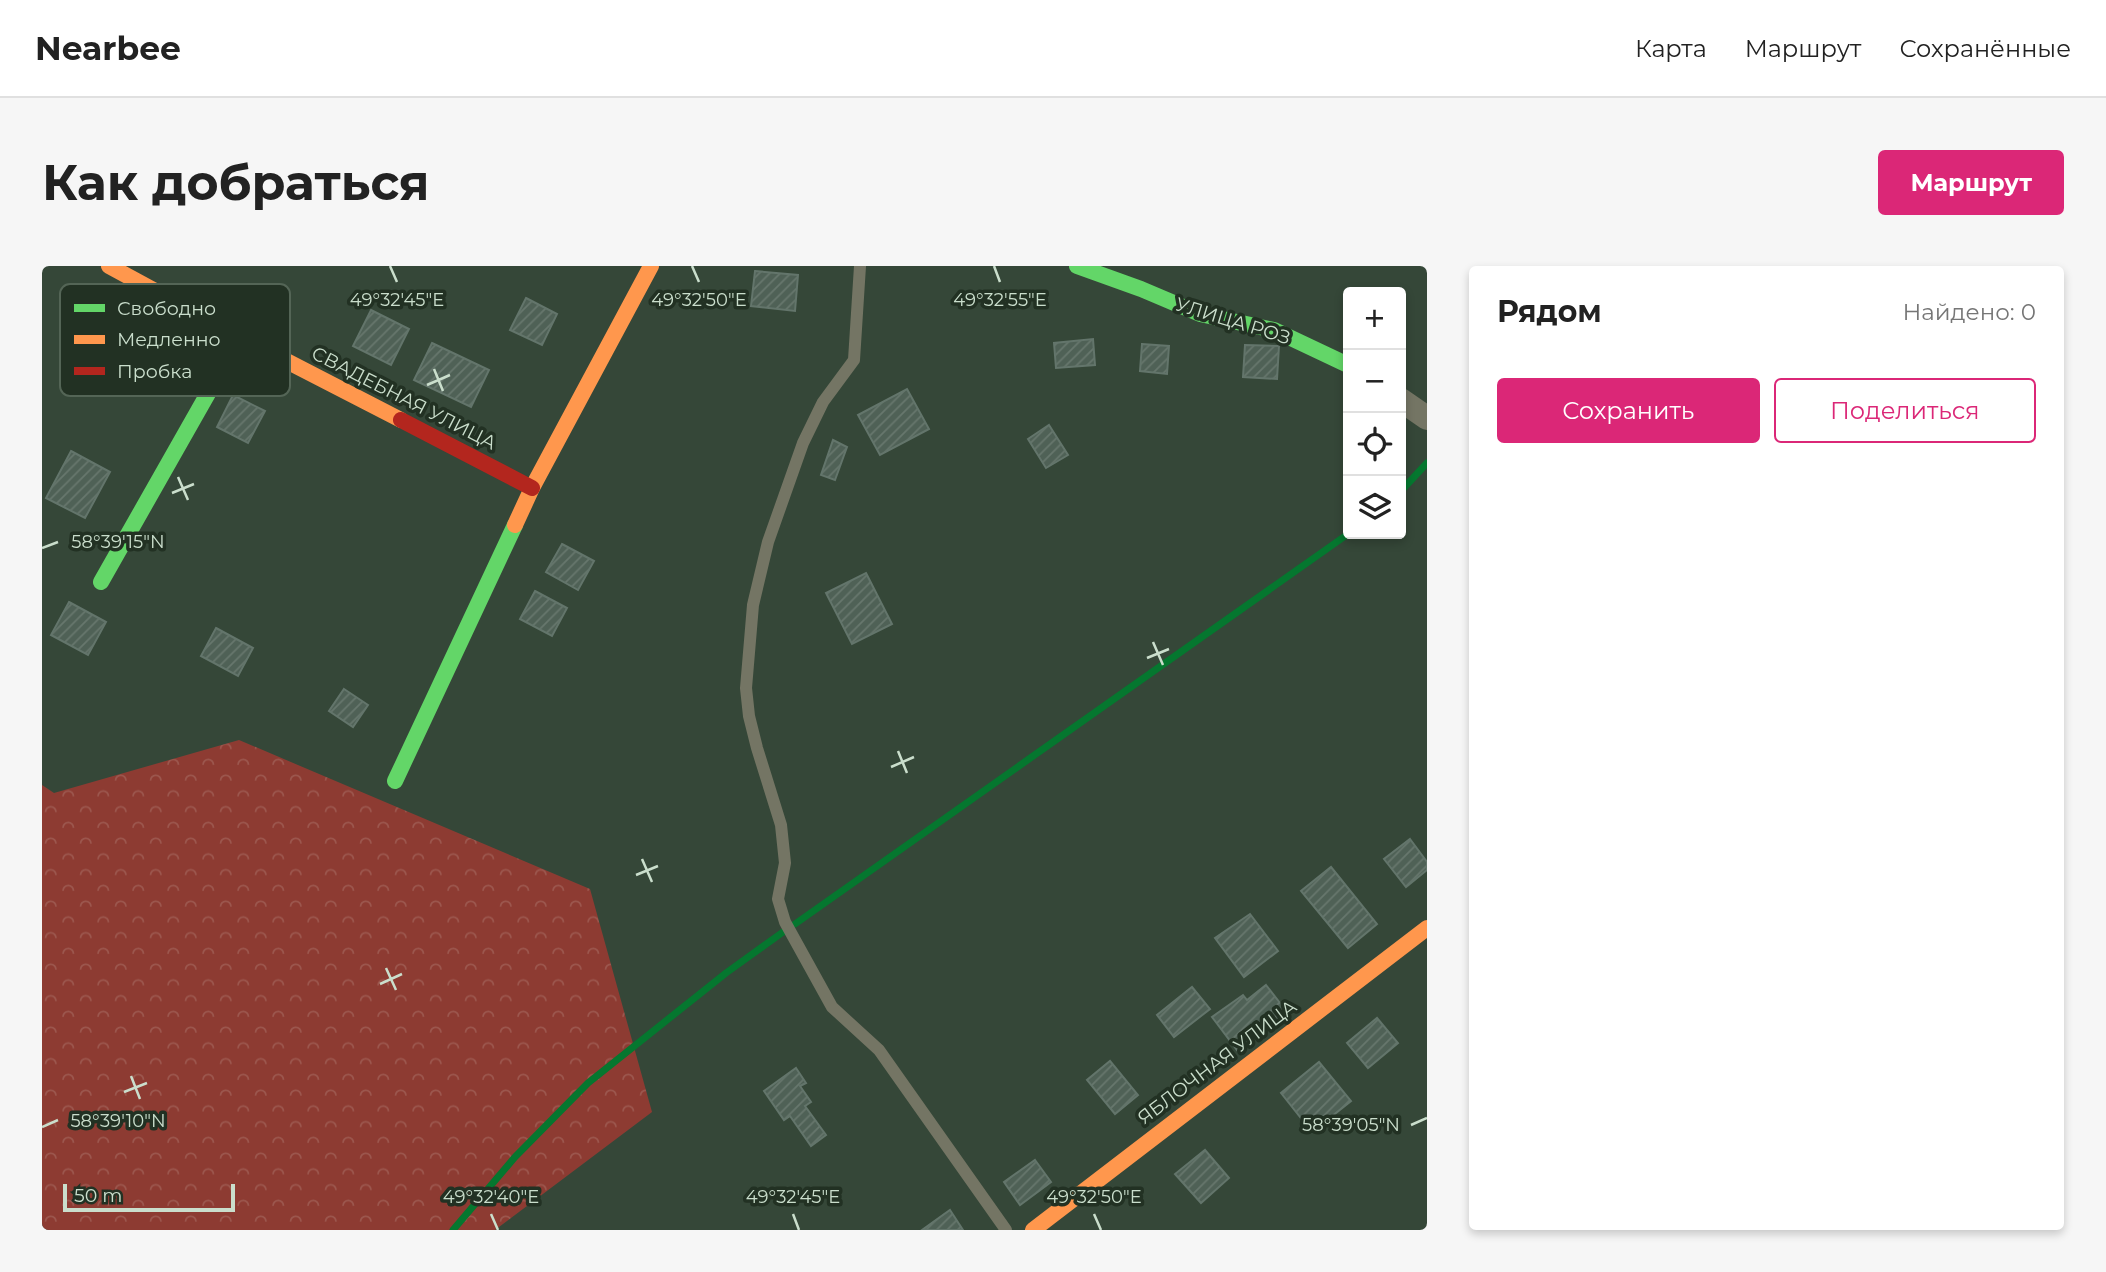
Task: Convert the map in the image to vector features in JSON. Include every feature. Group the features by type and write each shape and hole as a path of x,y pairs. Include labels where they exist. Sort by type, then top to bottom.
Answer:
{"street":[{"name":"СВАДЕБНАЯ УЛИЦА","path":"109,266 142,284"},
{"path":"395,781 533,488 651,266"},
{"name":"УЛИЦА РОЗ","path":"1077,266 1141,278 1200,314 1274,330 1343,363"},
{"name":"СВАДЕБНАЯ УЛИЦА","path":"290,363 533,488"},
{"path":"101,582 207,396"},
{"path":"1406,403 1427,418"},
{"name":"ЯБЛОЧНАЯ УЛИЦА","path":"1033,1230 1427,928"}],"lane":[{"path":"860,266 854,360 823,402 803,443 768,542 753,605 746,688 749,716 781,824 785,863 778,899 789,929 832,1006 879,1050 1006,1230"}],"green space":[{"path":"239,740 590,889 652,1112 495,1230 42,1230 42,785 54,793"}],"building":[{"path":"755,271 798,275 795,311 751,306"},
{"path":"526,298 557,314 542,345 510,330"},
{"path":"371,310 409,329 391,365 353,346"},
{"path":"1093,339 1095,365 1056,368 1054,343"},
{"path":"432,343 489,370 471,407 414,380"},
{"path":"1142,344 1169,346 1167,374 1140,371"},
{"path":"1245,345 1279,346 1277,379 1243,377"},
{"path":"907,389 929,429 880,455 858,415"},
{"path":"232,396 265,411 248,443 217,427"},
{"path":"1049,425 1068,455 1046,468 1028,439"},
{"path":"833,440 847,447 835,480 821,475"},
{"path":"71,451 110,472 85,518 46,498"},
{"path":"562,544 594,561 578,590 546,572"},
{"path":"866,573 892,624 852,644 826,593"},
{"path":"535,591 567,608 552,636 520,619"},
{"path":"69,602 106,622 88,655 51,635"},
{"path":"216,628 253,648 238,676 201,656"},
{"path":"344,689 368,705 353,727 329,711"},
{"path":"1410,839 1427,862 1427,870 1406,887 1384,859"},
{"path":"1331,867 1377,924 1348,948 1301,891"},
{"path":"1250,914 1278,951 1244,977 1215,938"},
{"path":"1266,985 1287,1012 1237,1050 1212,1017 1243,995 1247,1000"},
{"path":"1192,987 1210,1009 1174,1037 1157,1015"},
{"path":"1377,1018 1398,1043 1368,1068 1347,1043"},
{"path":"1110,1061 1138,1095 1115,1114 1087,1080"},
{"path":"1319,1062 1351,1101 1312,1132 1281,1093"},
{"path":"796,1068 806,1083 800,1086 811,1102 805,1106 826,1135 811,1146 790,1116 784,1120 764,1091"},
{"path":"1205,1150 1229,1178 1201,1203 1175,1174"},
{"path":"1035,1160 1051,1182 1020,1205 1004,1182"},
{"path":"950,1210 963,1230 922,1230"}],"waterway":[{"path":"1406,486 1427,463"},
{"path":"795,924 1343,538"},
{"path":"453,1230 515,1157 588,1083 726,973 783,932"}],"traffic: fast":[{"path":"1077,266 1200,314 1274,330 1343,363"},
{"path":"101,582 207,396"},
{"path":"395,781 515,525"}],"traffic: slow":[{"path":"109,266 142,284"},
{"path":"515,525 532,488 651,266"},
{"path":"290,363 401,420"},
{"path":"1033,1230 1427,928"}],"traffic: jam":[{"path":"401,420 532,488"}]}
